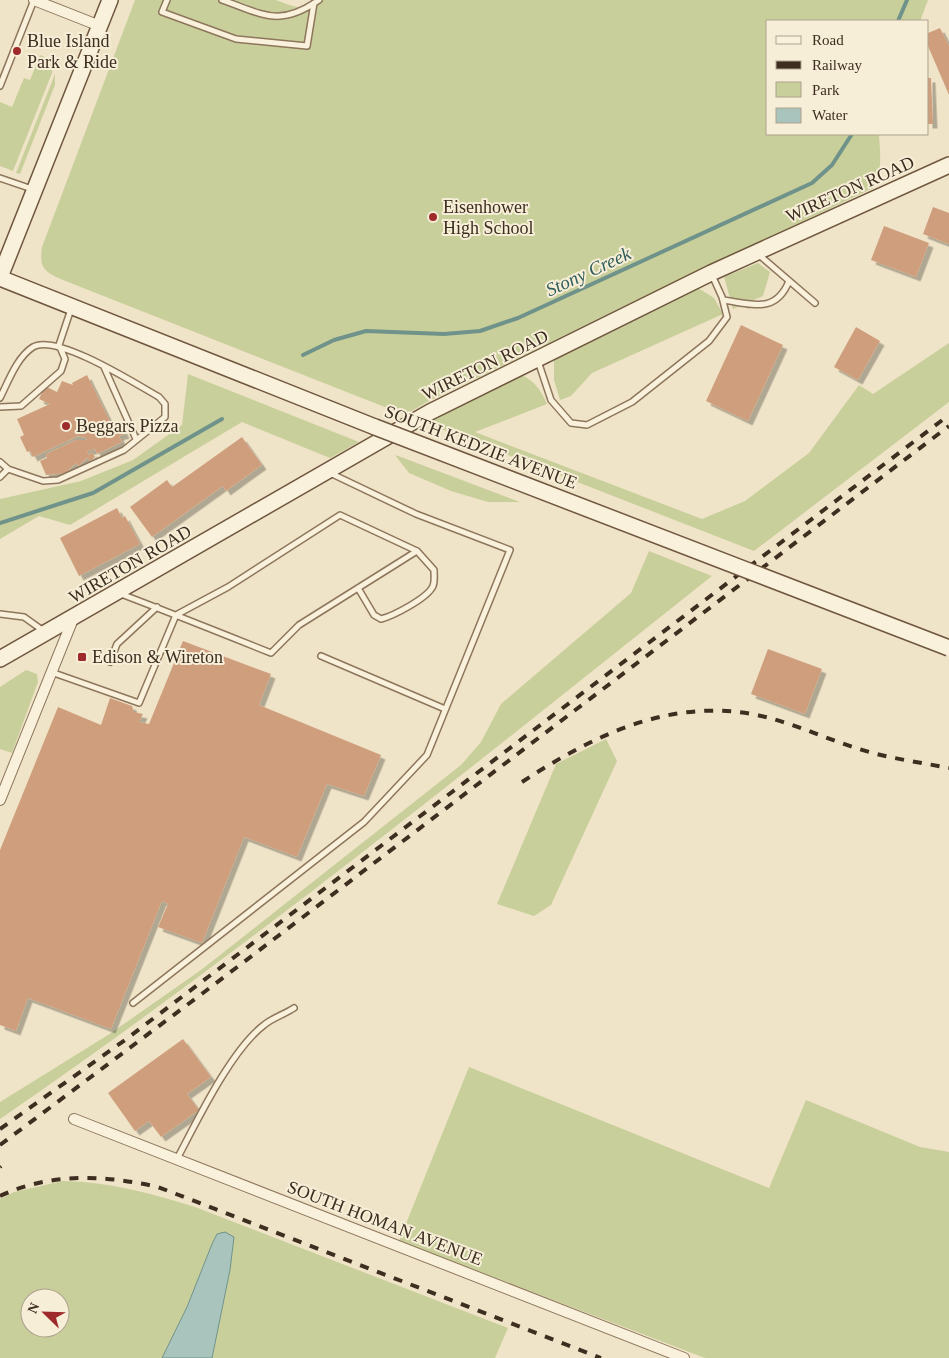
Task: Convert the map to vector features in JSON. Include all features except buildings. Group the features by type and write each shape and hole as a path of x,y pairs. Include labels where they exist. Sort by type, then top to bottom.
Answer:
{"main road":[{"path":"0,278 110,0"},
{"name":"WIRETON ROAD","path":"0,659 73,619 430,412 538,360 711,272 949,165"},
{"name":"SOUTH KEDZIE AVENUE","path":"0,278 375,427 949,648"}],"street":[{"path":"34,0 100,26"},
{"path":"0,800 73,619"},
{"name":"SOUTH HOMAN AVENUE","path":"74,1119 667,1355 684,1358"}],"lane":[{"path":"0,86 34,0"},
{"path":"167,0 162,12 236,40 307,46 316,2"},
{"path":"222,0 274,18 299,12 316,2"},
{"path":"0,178 35,190"},
{"path":"756,252 815,304"},
{"path":"538,360 551,400 571,423 587,425 632,402 709,342 727,317 723,300 711,272"},
{"path":"723,300 760,305 774,302 784,294 789,281"},
{"path":"0,407 21,406 61,371 64,359 59,345 72,307"},
{"path":"0,398 16,366 33,347 47,343 59,345 103,366 159,397 165,404 165,417 124,450 58,480 43,481 8,469 0,462"},
{"path":"103,366 136,439"},
{"path":"0,477 8,469"},
{"path":"133,1003 364,822 427,755 510,550 416,514 327,472"},
{"path":"51,672 139,703 176,615 228,588 340,515 417,551 434,570 434,585 430,591 395,615 380,619 374,614 358,588"},
{"path":"119,592 271,653 299,625 417,551"},
{"path":"110,662 117,644 157,608"},
{"path":"0,614 24,617 47,633"},
{"path":"321,656 445,709"},
{"path":"177,1160 207,1103 242,1048 264,1024 294,1008"}],"green space":[{"name":"Eisenhower High School","path":"135,0 276,0 295,7 306,8 324,0 928,0 920,20 766,20 766,135 879,135 880,168 873,188 427,402 405,415 63,280 47,272 42,265 42,247"},
{"path":"40,55 53,60 52,73 13,171 0,166 0,102 12,107 24,78 30,80"},
{"path":"55,74 55,85 20,174 16,173"},
{"path":"758,263 770,272 763,296 733,309 724,277"},
{"path":"695,286 714,298 723,314 592,373 571,396 560,400 554,380 554,359"},
{"path":"949,343 949,402 754,551 426,423 517,373 535,385 542,393 547,404 475,432 702,519 745,501 809,453 859,385 873,394"},
{"path":"188,374 359,442 330,458 242,422 70,525 39,516 0,539 0,499 81,481 133,460 182,425"},
{"path":"395,455 520,502 488,502 451,491 409,473"},
{"path":"649,551 712,576 449,785 272,922 92,1055 0,1119 0,1102 108,1035 201,970 461,765 481,742 501,704 631,593"},
{"path":"26,670 37,674 38,682 12,753 0,749 0,687"},
{"path":"606,739 617,761 551,905 534,916 497,904 556,764"},
{"path":"469,1067 769,1188 806,1100 920,1147 949,1152 949,1358 705,1358 399,1241"},
{"path":"63,1181 114,1186 162,1197 195,1207 508,1328 495,1358 212,1358 230,1271 212,1244 187,1307 162,1358 0,1358 0,1199 14,1192"}],"water":[{"path":"225,1232 234,1237 230,1270 212,1358 162,1358 187,1307 217,1234"}],"waterway":[{"name":"Stony Creek","path":"898,20 907,0"},
{"name":"Stony Creek","path":"303,355 334,340 366,331 444,334 480,331 518,318 812,183 832,165 851,135"},
{"name":"Stony Creek","path":"0,523 93,493 222,419"}],"railway":[{"path":"0,1129 125,1040 949,415"},
{"path":"0,1145 949,426"},
{"path":"522,782 575,750 602,737 660,717 689,712 720,711 766,717 867,751 949,768"},
{"path":"0,1196 20,1188 59,1179 98,1178 158,1187 601,1358"}],"place":[{"name":"Blue Island Park & Ride","path":"17,51"},
{"name":"Eisenhower High School","path":"433,217"},
{"name":"Beggars Pizza","path":"66,426"},
{"name":"Edison & Wireton","path":"82,657"}]}
